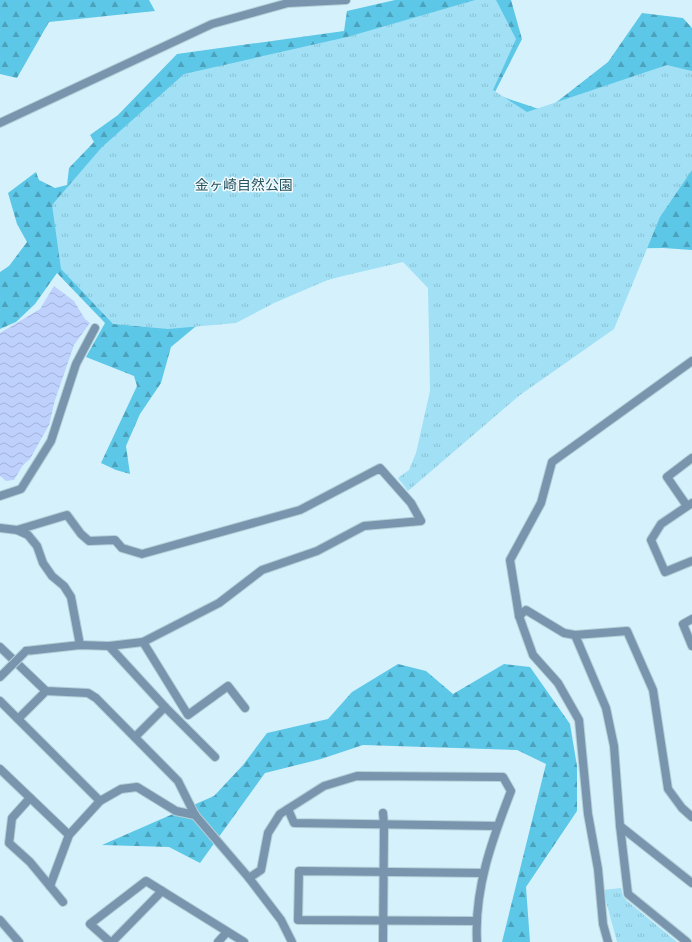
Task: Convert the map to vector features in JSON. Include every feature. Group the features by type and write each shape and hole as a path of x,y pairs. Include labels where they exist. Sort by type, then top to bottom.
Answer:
{"street":[{"path":"0,123 212,24 288,4 346,0"},
{"path":"0,496 21,489 51,441 76,364 94,328"},
{"path":"608,942 603,924 598,869 588,814 579,720 558,683 533,656 519,616 510,560 541,503 552,462 692,361"},
{"path":"692,458 667,477 690,504 661,524 651,540 665,572 692,561"},
{"path":"3,674 26,651 80,645 109,646 143,642 220,603 262,570 317,551 364,526 421,521 411,503 380,468 300,510 142,554 122,548 115,540 89,541 81,534 67,515 17,530"},
{"path":"0,528 17,530 28,535 36,546 52,576 64,586 71,597 80,645"},
{"path":"519,616 526,610 564,633 575,635 627,631 653,690 668,789 682,808 692,817"},
{"path":"692,619 683,624 692,646"},
{"path":"575,635 606,708 614,746 620,826 628,894 687,942"},
{"path":"143,642 188,715 228,686 245,708"},
{"path":"109,646 165,707 215,757"},
{"path":"0,647 46,691 88,693 96,698 135,737 178,781 195,815 249,878 282,920 292,942"},
{"path":"18,718 46,691"},
{"path":"0,701 100,802"},
{"path":"135,737 165,707"},
{"path":"0,769 69,835"},
{"path":"249,878 261,870 268,832 280,814 324,786 357,776 503,777 511,791 497,826 483,873 476,921 477,942"},
{"path":"50,886 69,835 100,802 121,789 138,787 176,811 195,815"},
{"path":"30,798 12,818 9,843 30,862 63,902"},
{"path":"288,809 294,823 497,826"},
{"path":"382,813 384,825 383,942"},
{"path":"620,826 692,883"},
{"path":"476,921 298,920 298,871 483,873"},
{"path":"162,891 111,942 90,924 146,881 244,942"},
{"path":"0,920 18,942"},
{"path":"218,942 227,932"}],"green space":[{"path":"0,0 149,0 155,11 49,22 17,78 0,74"},
{"name":"金ヶ崎自然公園","path":"395,0 511,0 522,39 494,94 545,111 608,62 642,13 683,18 692,28 692,250 663,248 587,249 455,244 213,312 171,347 161,383 140,414 126,446 130,474 116,470 101,463 137,386 134,376 86,357 105,323 57,273 35,304 16,322 0,329 0,272 9,266 27,242 17,224 8,193 36,172 39,180 55,188 67,185 69,168 94,142 90,135 118,115 177,54 344,31 347,11"},
{"name":"金ヶ崎自然公園","path":"475,0 496,0 516,39 493,90 527,112 667,65 692,71 692,170 660,217 614,329 520,395 408,491 398,478 409,470 416,453 430,391 428,288 403,262 330,279 274,303 236,323 168,329 113,324 61,269 52,205 102,147 184,74 347,37"},
{"path":"398,664 426,671 453,694 504,664 530,667 570,724 577,766 577,811 526,887 530,942 502,942 546,764 517,750 363,745 321,759 265,773 200,863 169,847 102,845 214,796 243,765 267,733 328,719 352,692"},
{"path":"621,888 623,896 627,901 677,942 617,942 603,890"}],"water":[{"path":"54,286 74,301 85,319 90,323 74,345 55,400 49,425 30,459 23,465 14,480 6,481 0,476 0,333 40,309"}]}
